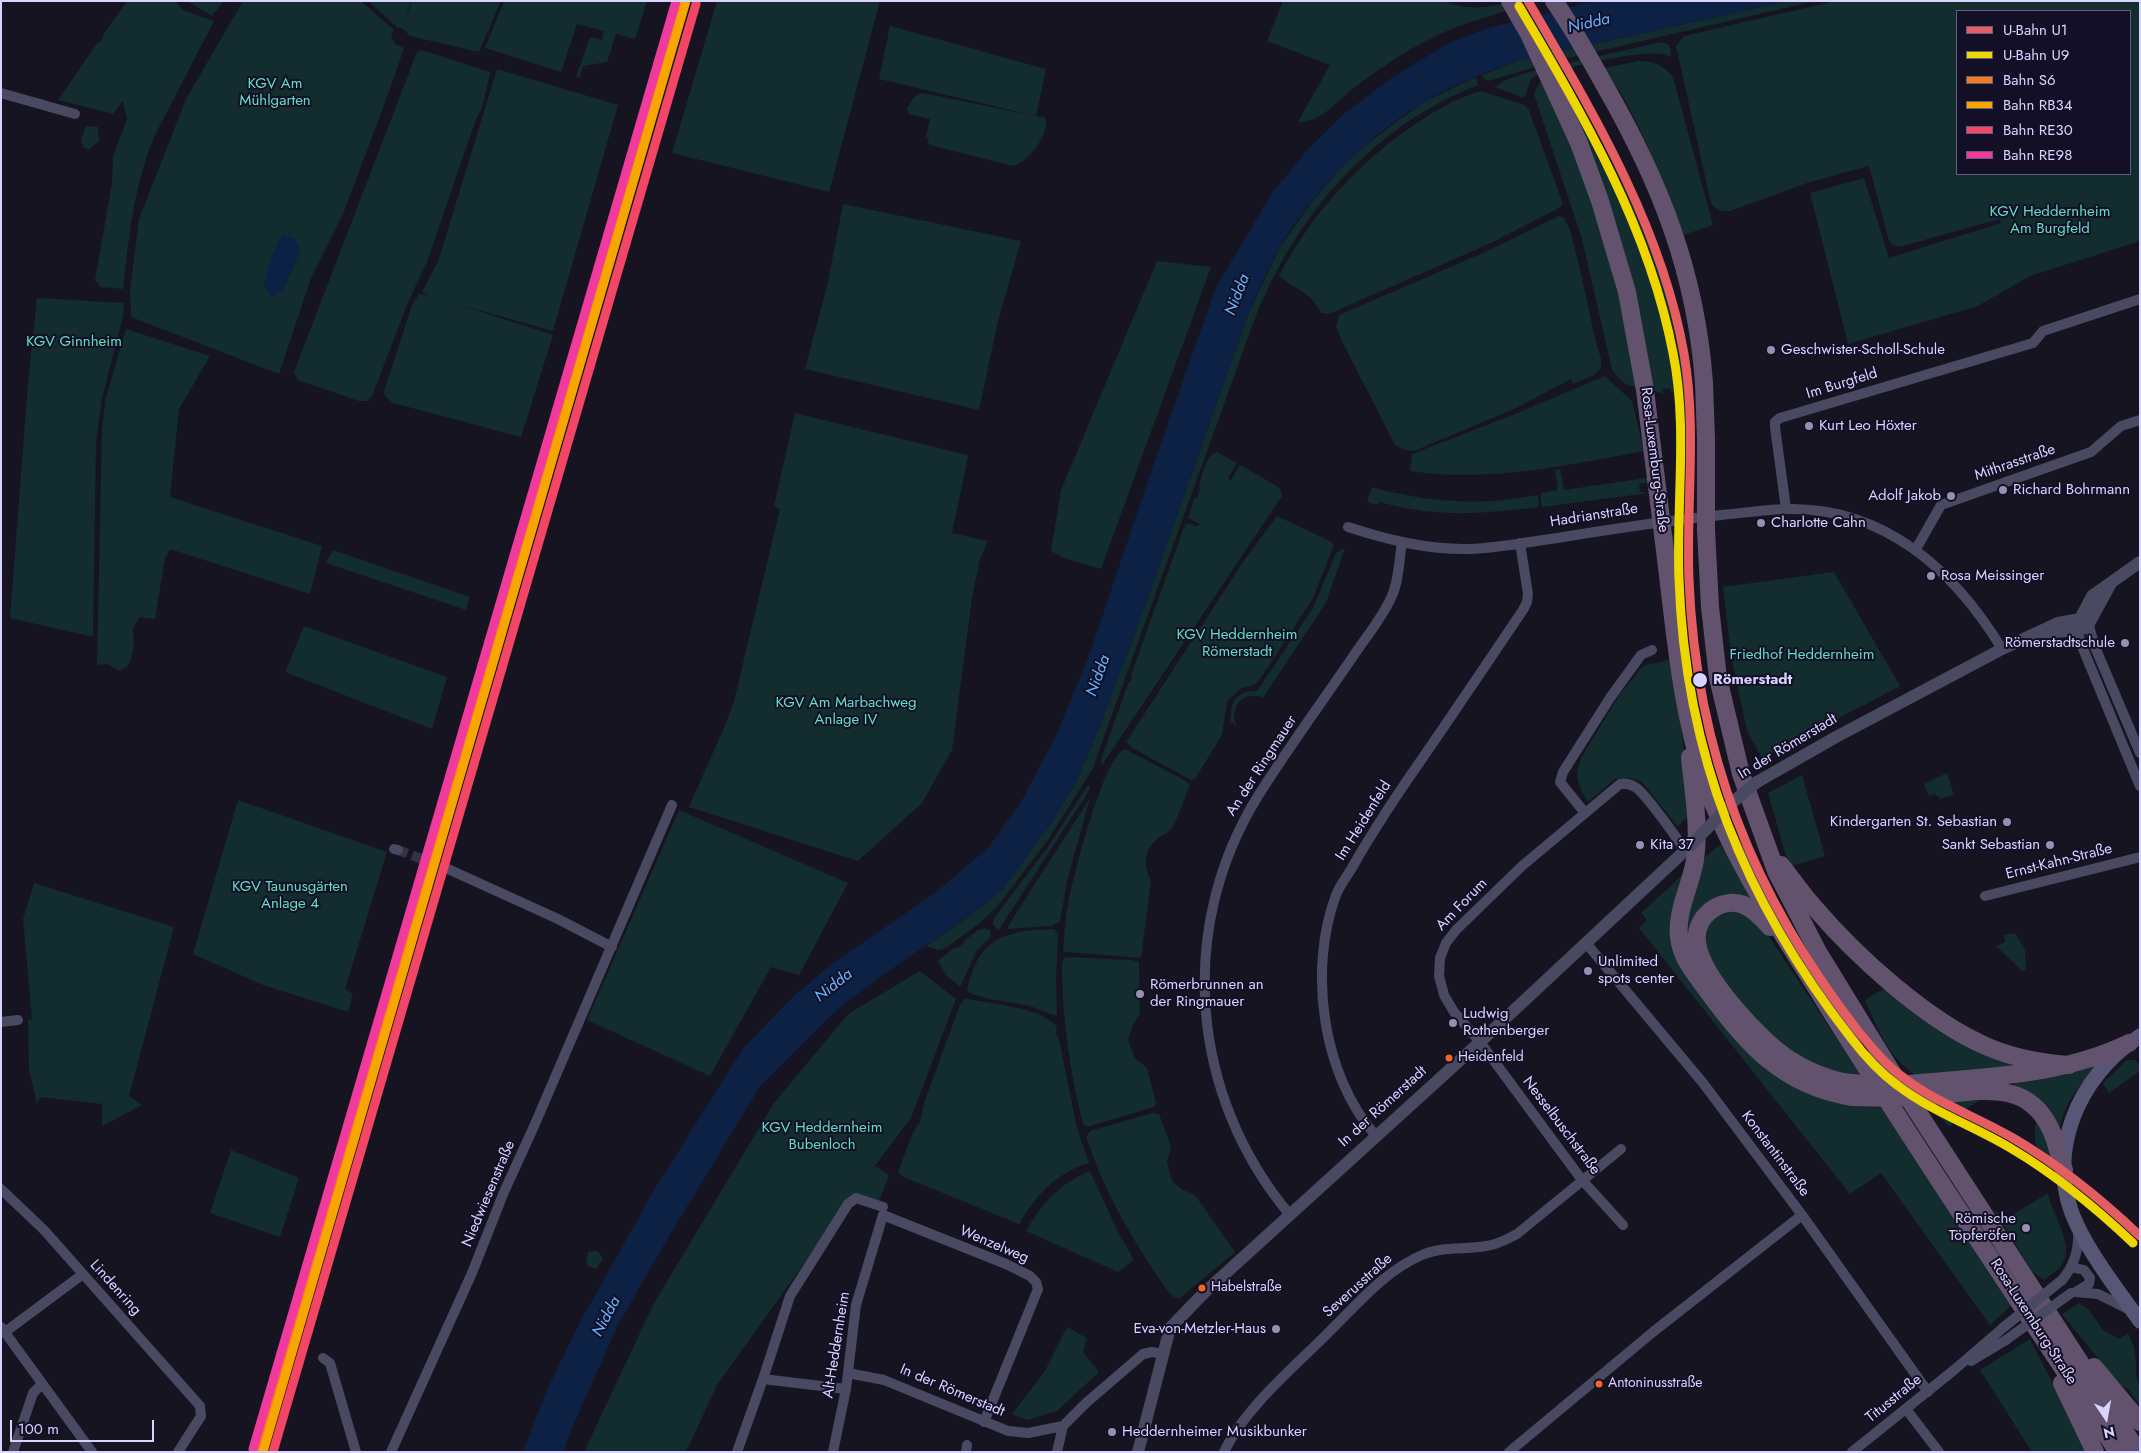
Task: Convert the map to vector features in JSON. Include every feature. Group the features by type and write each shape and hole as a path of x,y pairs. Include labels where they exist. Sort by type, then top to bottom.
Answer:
{"highway":[{"name":"Rosa-Luxemburg-Straße","path":"1510,1 1529,34 1579,143 1614,246 1627,292 1645,390 1687,712 1697,755 1719,820 1750,882 1868,1071 2118,1452"},
{"name":"Rosa-Luxemburg-Straße","path":"1554,1 1609,92 1638,146 1675,233 1694,306 1701,344 1704,383 1706,530 1710,607 1718,678 1741,774 1762,836 1787,895 1818,952 1891,1071 2138,1452"},
{"path":"1687,712 1697,841 1694,869 1679,923 1679,939 1682,953 1722,1011 1767,1060 1782,1071 1810,1086 1847,1089 1890,1098 2069,1065 2100,1056 2134,1039"},
{"path":"1762,836 1799,889 1830,924 1870,964 1931,1014 1973,1040 1997,1051 2033,1061 2069,1065"},
{"path":"1800,961 1760,916 1745,906 1732,903 1718,906 1708,912 1698,928 1698,947 1704,963 1723,992 1749,1024 1789,1060 1847,1089"},
{"path":"1937,1089 2007,1092 2025,1100 2039,1111 2049,1124 2064,1170"},
{"path":"2053,1321 2140,1422"},
{"path":"2042,1336 2066,1393 2096,1452"}],"main road":[{"path":"2134,1039 2102,1068 2081,1098 2067,1133 2064,1170 2067,1197 2077,1226 2138,1319"}],"street":[{"path":"1,93 75,114"},
{"name":"Im Burgfeld","path":"1786,509 1775,426 1775,422 1780,418 2033,343 2043,331 2140,299"},
{"name":"Mithrasstraße","path":"1916,548 1941,505 2091,452 2121,426 2140,420"},
{"name":"Hadrianstraße","path":"1348,527 1402,542 1430,547 1470,549 1666,521 1786,509 1825,512 1858,519 1888,532 1916,548 1955,585 1976,610 2002,649"},
{"name":"An der Ringmauer","path":"1290,1215 1258,1172 1241,1144 1222,1093 1214,1064 1205,1004 1204,982 1207,932 1212,906 1238,833 1258,796 1391,598 1402,542"},
{"name":"Im Heidenfeld","path":"1376,1136 1350,1096 1333,1057 1327,1034 1322,982 1323,955 1327,929 1337,895 1364,846 1527,602 1520,543"},
{"path":"2140,562 2092,596 2082,625 2081,644 2140,786"},
{"path":"2082,625 2096,647 2140,753"},
{"name":"In der Römerstadt","path":"1138,1452 1170,1328 1205,1292 1480,1042 1688,848 1728,807 1757,782 1836,736 2002,649 2034,634 2082,625"},
{"path":"1585,813 1560,782 1563,772 1610,698 1641,655 1652,650"},
{"name":"Am Forum","path":"1480,1042 1454,1012 1444,994 1439,976 1440,958 1446,943 1456,930 1522,866 1614,787 1620,784 1637,788 1688,848"},
{"name":"Niedwiesenstraße","path":"391,1452 472,1273 504,1192 536,1124 672,805"},
{"name":"Ernst-Kahn-Straße","path":"1985,896 2140,857"},
{"path":"448,869 540,911 612,947"},
{"name":"Konstantinstraße","path":"1586,943 1703,1083 1802,1215 1928,1392"},
{"path":"1,1022 18,1020"},
{"name":"Nesselbuschstraße","path":"1480,1042 1582,1180 1623,1225"},
{"name":"Severusstraße","path":"1224,1452 1232,1436 1282,1379 1375,1288 1399,1268 1420,1255 1435,1250 1486,1246 1501,1242 1517,1234 1621,1149"},
{"name":"Lindenring","path":"1,1189 44,1230 200,1406 202,1412 178,1452"},
{"name":"Wenzelweg","path":"763,1379 790,1296 848,1204 856,1198 1006,1264 1030,1276 1036,1282 1038,1290 984,1422"},
{"name":"Alt-Heddernheim","path":"833,1452 846,1389 856,1305 883,1211"},
{"path":"1509,1452 1653,1332 1802,1215"},
{"name":"Titusstraße","path":"1852,1452 1928,1392 2062,1280 2071,1267 2078,1247 2077,1226"},
{"name":"Titusstraße","path":"1954,1370 2006,1340 2073,1292 2088,1284 2090,1278 2084,1270 2071,1267"},
{"path":"83,1274 3,1330 92,1452"},
{"path":"2073,1292 2093,1293 2119,1302 2138,1319"},
{"path":"1057,1452 1063,1426 1086,1403 1143,1354 1152,1352 1163,1354"},
{"path":"323,1358 330,1362 356,1452"},
{"name":"In der Römerstadt","path":"848,1373 884,1380 1008,1431 1028,1433 1063,1426"},
{"path":"737,1452 763,1379 846,1389"},
{"path":"13,1452 34,1393 42,1384"},
{"path":"1906,1409 1939,1452"}],"green space":[{"path":"127,1 175,1 183,10 214,21 154,137 147,155 133,212 123,289 101,287 95,280 112,183 113,156 127,119 123,101 113,114 58,100 98,42 101,42 104,34"},
{"path":"187,1 224,1 212,16"},
{"name":"KGV Am Mühlgarten","path":"243,1 361,1 394,30 391,37 395,44 404,48 343,214 311,278 279,374 131,317 130,290 139,219 186,99"},
{"path":"368,1 411,1 404,22 412,1 501,1 479,52 410,36 402,28 398,28"},
{"path":"504,1 647,1 635,39 616,34 607,62 583,66 580,77 576,77 590,37 602,40 604,31 577,24 561,72 485,48"},
{"path":"717,1 880,1 829,192 672,153"},
{"path":"1283,1 1444,1 1459,6 1473,7 1502,4 1505,11 1454,28 1423,43 1399,56 1366,79 1322,115 1314,119 1298,122 1330,65 1267,41"},
{"path":"1788,1 1815,1 1552,62 1488,81 1482,75 1518,61"},
{"name":"KGV Heddernheim Am Burgfeld","path":"1836,1 2140,1 2140,241 2030,276 1978,306 1848,344 1810,193 1864,178 1889,258 2001,223 2000,219 1899,247 1894,246 1889,241 1869,166 1810,182 1730,211 1717,209 1711,203 1676,46 1684,36"},
{"path":"890,26 1046,69 1036,116 879,79"},
{"path":"1662,42 1669,45 1671,50 1670,57 1660,54 1626,56 1535,76 1531,79 1524,98 1495,87 1505,80 1536,70"},
{"path":"422,50 490,72 490,74 482,108 475,122 427,262 409,300 372,396 368,401 359,401 298,380 294,372 417,52"},
{"path":"1639,61 1658,64 1673,77 1713,225 1684,235 1645,140 1624,98 1604,68"},
{"path":"497,69 618,105 553,331 457,304 553,335 521,437 393,403 385,396 384,391 412,305 419,294 428,295 422,292 442,249"},
{"path":"1564,75 1626,192 1662,279 1677,340 1682,370 1686,433 1680,392 1671,393 1670,388 1663,389 1663,394 1652,390 1576,152 1621,299 1636,387 1626,384 1612,370 1582,239 1534,94 1540,82"},
{"path":"1476,77 1478,85 1439,103 1404,125 1371,150 1341,179 1315,211 1291,246 1271,282 1254,321 1092,770 1048,840 997,907 946,948 938,950 926,946 983,906 1003,889 1051,823 1074,786 1093,743 1138,625 1249,312 1280,247 1314,199 1340,169 1363,147 1422,103"},
{"path":"1481,91 1524,105 1529,110 1563,204 1561,207 1491,243 1329,314 1321,313 1308,296 1279,276 1292,252 1323,208 1359,169 1401,134 1444,106"},
{"path":"922,93 1046,118 1044,132 1037,147 1031,154 1013,166 927,144 929,141 926,136 930,119 909,114 907,109 914,97"},
{"path":"86,126 98,127 99,141 90,149 84,148 81,139"},
{"path":"843,204 1021,241 998,321 979,410 805,369 827,286"},
{"path":"1559,216 1564,218 1570,230 1601,359 1601,368 1594,375 1573,384 1571,379 1514,409 1414,451 1405,450 1395,445 1336,327 1339,315 1485,252"},
{"path":"1157,261 1211,267 1101,569 1064,558 1051,551 1061,490"},
{"name":"KGV Ginnheim","path":"37,298 124,303 123,316 102,399 96,443 93,635 89,636 10,618 28,383"},
{"path":"126,329 210,356 179,409 170,497 322,546 310,594 170,549 165,558 155,619 139,617 133,629 134,645 131,659 127,667 120,671 107,664 97,665 102,428 106,397"},
{"path":"1605,376 1632,401 1644,451 1557,467 1498,474 1468,475 1410,471 1412,454"},
{"name":"KGV Am Marbachweg Anlage IV","path":"795,413 967,455 952,533 988,541 980,559 972,598 952,750 922,803 858,861 689,807 734,701 780,509 774,506"},
{"path":"1217,452 1237,463 1228,478 1231,480 1239,466 1242,466 1280,488 1282,496 1102,765 1103,754 1128,684 1132,679 1130,678 1183,530 1186,524 1193,524 1195,527 1200,524 1188,518 1194,499 1197,498 1200,490 1199,487 1207,462"},
{"path":"1560,469 1564,490 1646,478 1649,482 1639,484 1640,492 1649,493 1542,507 1540,493 1558,490 1555,470"},
{"path":"1372,487 1414,497 1475,502 1538,495 1539,507 1478,513 1421,511 1379,502 1378,505 1367,502"},
{"name":"KGV Heddernheim Römerstadt","path":"1277,516 1330,541 1334,545 1313,598 1269,666 1256,684 1240,689 1227,701 1222,735 1195,779 1191,780 1134,749 1126,742 1245,559"},
{"path":"1679,534 1686,648 1670,535"},
{"path":"1345,548 1327,600 1320,612 1263,698 1249,696 1239,702 1234,713 1237,727 1231,722 1231,709 1236,699 1244,693 1257,691 1313,608 1336,553"},
{"path":"333,550 470,597 466,610 326,563"},
{"name":"Friedhof Heddernheim","path":"1834,572 1900,686 1762,758 1747,731 1731,655 1723,587"},
{"path":"304,626 447,677 432,729 285,672"},
{"path":"1672,659 1692,811 1678,827 1641,781 1630,778 1615,779 1588,802 1578,781 1581,758 1620,694 1643,666"},
{"path":"1125,749 1186,781 1190,786 1171,829 1156,840 1148,850 1146,862 1151,880 1141,958 1066,952 1063,950 1066,916 1082,846 1108,772 1117,756"},
{"path":"1947,773 1954,795 1940,799 1935,794 1929,796 1924,784"},
{"path":"1802,775 1825,856 1791,866 1785,853 1768,793"},
{"path":"1088,785 1090,789 998,931 993,924 994,918 1048,847"},
{"path":"1090,798 1068,877 1060,921 1052,926 1008,929 1015,915"},
{"name":"KGV Taunusgärten Anlage 4","path":"238,800 387,852 345,989 353,994 348,1012 263,985 193,954"},
{"path":"679,810 848,883 799,975 771,967 710,1076 587,1020"},
{"path":"1721,844 1752,901 1719,897 1695,959 1817,1083 1691,956 1686,928 1700,861"},
{"path":"1689,869 1674,947 1803,1090 1834,1102 1882,1108 2013,1304 1990,1325 1881,1173 1850,1194 1639,928 1647,920 1641,913"},
{"path":"34,883 174,927 129,1096 142,1105 102,1126 102,1104 40,1097 37,1104 29,1069 28,1020 32,1019 23,919"},
{"path":"1742,909 1760,923 1861,1075 1826,1071 1802,1062 1756,1024 1735,1000 1702,945 1710,915"},
{"path":"985,928 990,930 991,937 977,950 960,987 946,975 938,961 955,947 957,948 964,943 978,930"},
{"path":"1054,929 1058,934 1056,1016 1030,1006 984,998 968,992 969,981 979,958 986,948 995,941 1016,933"},
{"path":"2015,933 2025,950 2026,969 2022,971 1996,946 2005,942 2004,935"},
{"path":"1065,957 1132,960 1139,962 1140,1014 1132,1027 1128,1040 1135,1058 1147,1068 1156,1103 1154,1107 1090,1126 1083,1124 1074,1086 1066,1029 1062,971 1062,962"},
{"name":"KGV Heddernheim Bubenloch","path":"920,971 956,999 911,1118 856,1191 875,1166 885,1171 889,1176 879,1201 853,1195 717,1385 686,1452 584,1452 654,1303 774,1103 848,1014"},
{"path":"1883,989 2040,1064 1920,1077 1910,1071 1893,1054 1880,1033 1865,1000"},
{"path":"965,998 1028,1010 1050,1020 1057,1027 1056,1034 1059,1039 1077,1128 1089,1163 1077,1167 1048,1186 1032,1204 1019,1224 901,1176 898,1172 913,1132 920,1122 924,1103 960,1005"},
{"path":"2127,1060 2135,1060 2140,1065 2140,1071 2109,1093 2103,1083"},
{"path":"2098,1062 2099,1067 2073,1095 2058,1131 2010,1086 2014,1083"},
{"path":"1983,1098 1955,1116 1950,1127 1925,1103"},
{"path":"1152,1113 1159,1114 1171,1147 1167,1162 1172,1181 1181,1189 1195,1195 1235,1252 1180,1298 1170,1294 1133,1238 1102,1179 1086,1137 1090,1131"},
{"path":"2037,1118 2049,1144 2053,1180 2036,1146 2035,1130"},
{"path":"231,1150 299,1178 280,1237 210,1213"},
{"path":"1090,1171 1117,1230 1134,1260 1118,1272 1026,1231 1039,1211 1053,1195 1069,1182"},
{"path":"2048,1193 2064,1236 2066,1253 2060,1267 2044,1280 2032,1271 1993,1209 2003,1216 2014,1214"},
{"path":"598,1251 603,1259 596,1269 586,1265 588,1252"},
{"path":"2079,1303 2088,1309 2103,1330 2120,1339 2128,1333 2134,1347 2136,1376 2140,1388 2140,1406 2128,1389 2119,1384 2062,1314"},
{"path":"1067,1327 1087,1338 1083,1352 1099,1372 1057,1411 1027,1420 1012,1414 1045,1371"},
{"path":"2030,1339 2088,1452 2032,1452 1980,1370"}],"water":[{"name":"Nidda","path":"1594,1 1788,1 1518,61 1481,74 1421,104 1380,133 1342,167 1325,186 1293,226 1280,247 1249,312 1138,625 1093,743 1074,786 1051,823 1003,889 983,906 880,977 832,1014 761,1085 666,1241 618,1325 568,1437 564,1452 523,1452 547,1390 580,1322 654,1190 744,1047 796,994 832,964 936,892 988,848 1020,804 1057,733 1090,653 1216,287 1272,193 1309,148 1345,113 1393,77 1449,43 1485,29"},
{"path":"283,234 295,239 301,249 283,291 271,298 264,286 272,254"}],"tunnel":[{"path":"398,850 448,869"}],"metro line":[{"name":"U1","path":"1528,1 1600,128 1622,171 1642,216 1674,307 1684,354 1690,410 1688,552 1694,643 1704,704 1718,763 1737,819 1760,874 1788,928 1821,980 1858,1031 1885,1062 1897,1073 1930,1095 2030,1148 2095,1196 2140,1236"},
{"name":"U9","path":"1519,6 1567,88 1611,173 1648,261 1662,306 1673,353 1680,409 1679,579 1684,643 1693,705 1708,765 1727,823 1751,879 1780,933 1813,986 1856,1044 1878,1069 1910,1095 1998,1141 2028,1159 2060,1181 2105,1217 2133,1243"}],"rail line":[{"name":"RE98","path":"253,1449 676,1"},
{"name":"S6","path":"256,1452 679,1"},
{"name":"RB34","path":"263,1452 686,1"},
{"name":"RE30","path":"273,1452 696,4"}],"place":[{"name":"Geschwister-Scholl-Schule","path":"1771,350"},
{"name":"Kurt Leo Höxter","path":"1809,426"},
{"name":"Richard Bohrmann","path":"2003,490"},
{"name":"Adolf Jakob","path":"1951,496"},
{"name":"Charlotte Cahn","path":"1761,523"},
{"name":"Rosa Meissinger","path":"1931,576"},
{"name":"Römerstadtschule","path":"2125,643"},
{"name":"Römerstadt","path":"1700,680"},
{"name":"Kindergarten St. Sebastian","path":"2007,822"},
{"name":"Kita 37","path":"1640,845"},
{"name":"Sankt Sebastian","path":"2050,845"},
{"name":"Unlimited spots center","path":"1588,971"},
{"name":"Römerbrunnen an der Ringmauer","path":"1140,994"},
{"name":"Ludwig Rothenberger","path":"1453,1023"},
{"name":"Heidenfeld","path":"1449,1058"},
{"name":"Römische Töpferöfen","path":"2026,1228"},
{"name":"Habelstraße","path":"1202,1288"},
{"name":"Eva-von-Metzler-Haus","path":"1276,1329"},
{"name":"Antoninusstraße","path":"1599,1384"},
{"name":"Heddernheimer Musikbunker","path":"1112,1432"}]}
